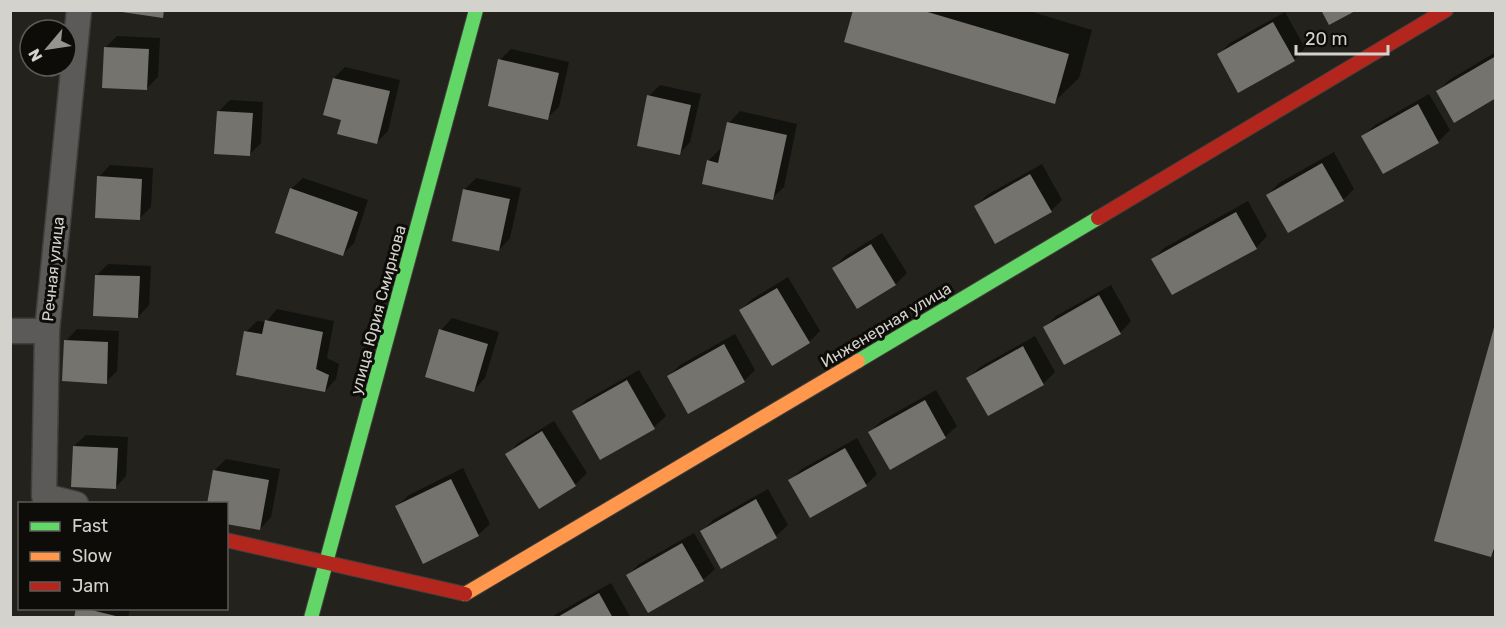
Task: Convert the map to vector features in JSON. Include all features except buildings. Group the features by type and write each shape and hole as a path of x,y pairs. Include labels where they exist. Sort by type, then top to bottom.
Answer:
{"street":[{"name":"Речная улица","path":"68,502 44,496 47,331 80,10"},
{"name":"улица Юрия Смирнова","path":"311,618 476,10"},
{"name":"Инженерная улица","path":"326,564 467,594 1446,10"},
{"path":"10,331 47,331"},
{"path":"228,540 326,564"}],"traffic: fast":[{"path":"311,618 476,10"},
{"path":"858,361 1098,218"}],"traffic: slow":[{"path":"465,594 858,361"}],"traffic: jam":[{"path":"1098,218 1446,10"},
{"path":"228,540 465,594"}]}
